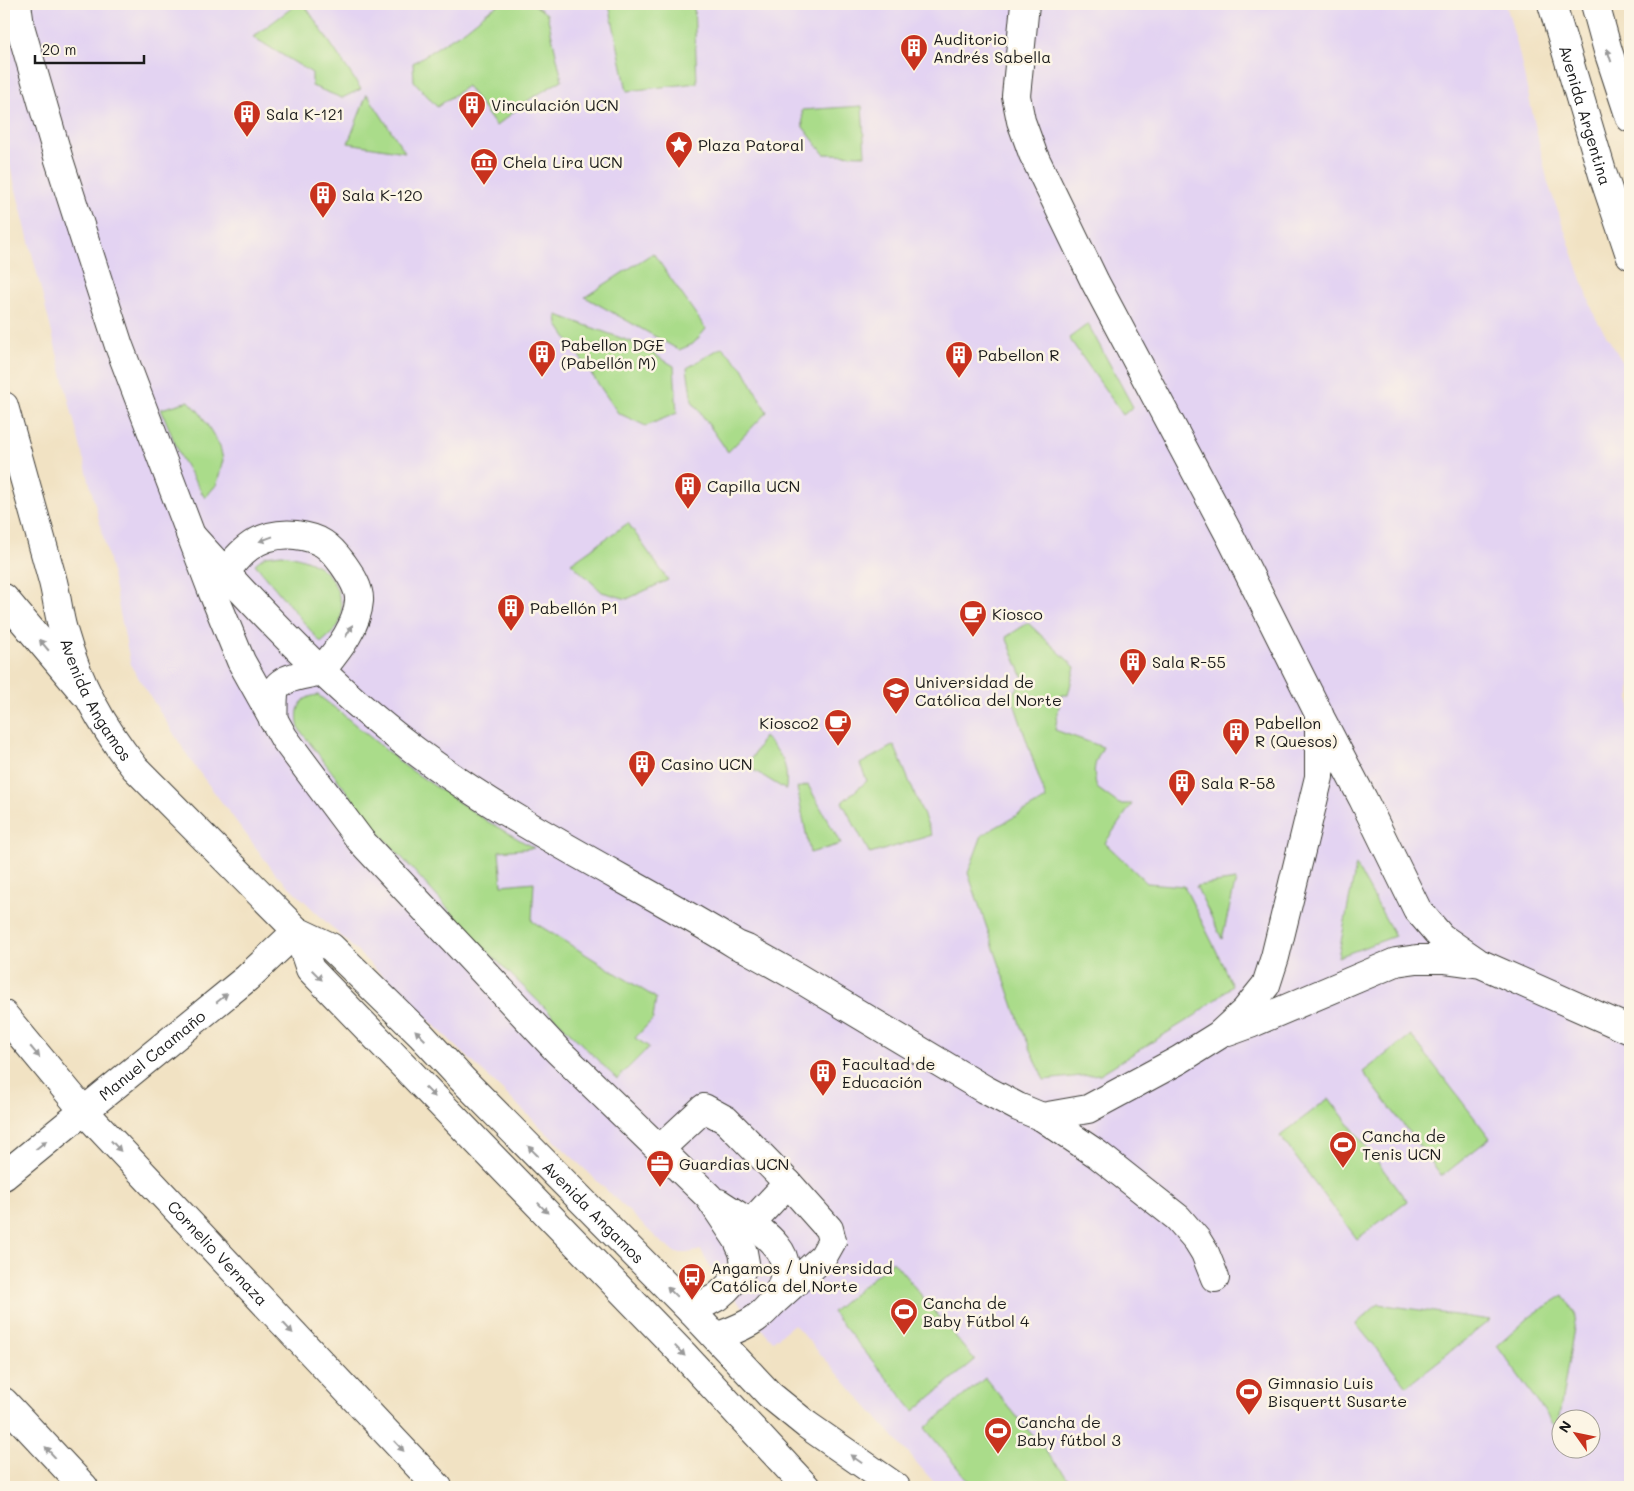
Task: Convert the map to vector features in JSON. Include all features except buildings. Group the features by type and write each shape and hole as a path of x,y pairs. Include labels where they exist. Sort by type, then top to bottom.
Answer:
{"main road":[{"path":"17,4 20,26 59,160 119,346 190,534 219,583 242,661 273,720 284,738 362,841 558,1051 709,1196 750,1224 778,1247 784,1259 786,1270 783,1282 772,1304"},
{"path":"1025,4 1016,96 1021,121 1033,154 1095,282 1231,538 1417,910 1441,936 1481,964 1630,1030"},
{"name":"Avenida Argentina","path":"1552,4 1603,175 1630,255"},
{"path":"1595,4 1630,118"},
{"name":"Avenida Angamos","path":"4,406 55,586 62,628 72,662 87,696 112,737 135,768 297,932 331,947 421,1035 691,1311 770,1395 807,1425 896,1487"},
{"path":"219,583 239,555 263,538 283,534 311,537 332,549 354,578 360,600 352,626 322,671 281,683 274,693 273,720"},
{"path":"219,583 413,749 464,785 546,835 737,945 797,977 984,1090 1018,1108 1042,1117 1097,1154 1178,1218 1197,1240 1205,1253 1215,1278"},
{"path":"4,598 87,696"},
{"path":"1097,1154 1077,1134 1074,1125 1078,1117 1088,1109 1179,1060 1219,1035 1245,1011 1266,985 1275,957 1319,776 1319,714"},
{"name":"Avenida Angamos","path":"297,932 310,969 684,1355 806,1487"},
{"name":"Manuel Caamaño","path":"4,1176 247,978 297,932"},
{"path":"1219,1035 1250,1024 1396,962 1417,959 1444,959 1481,964"},
{"name":"Cornelio Vernaza","path":"4,1015 83,1110 438,1487"},
{"path":"660,1149 704,1108 726,1120 788,1183 829,1229 832,1241 823,1257 754,1319 716,1338"},
{"path":"1042,1117 1088,1109"},
{"path":"750,1224 788,1183"},
{"path":"691,1311 717,1297 726,1289 739,1275 744,1263 743,1252 737,1239 709,1196"},
{"path":"4,1402 84,1487"}],"shaded area":[{"name":"Universidad de Católica del Norte","path":"4,4 1506,4 1518,48 1548,183 1595,317 1630,374 1630,1487 938,1487 794,1324 773,1341 726,1289 710,1267 701,1250 676,1253 662,1243 275,873 193,764 131,666 109,560 4,142"}],"green space":[{"path":"297,4 304,4 361,89 342,98 312,86 312,73 253,37"},
{"path":"500,4 533,4 547,14 562,80 530,99 496,126 467,86 437,107 414,81 413,63 466,29"},
{"path":"609,4 694,4 697,83 627,91"},
{"path":"367,94 405,152 348,143"},
{"path":"862,106 865,155 824,154 803,127 802,110"},
{"path":"653,253 706,329 693,344 679,350 585,297"},
{"path":"557,315 635,343 674,366 677,413 646,426 618,413 558,325"},
{"path":"1088,324 1133,407 1123,415 1069,338"},
{"path":"722,347 743,368 767,412 728,452 692,401 687,368"},
{"path":"189,401 200,413 220,446 223,460 217,484 205,498 181,458 161,409"},
{"path":"628,523 668,580 627,599 602,592 571,563"},
{"path":"282,554 301,558 317,565 330,576 334,584 341,605 340,620 336,629 321,643 255,564 265,556"},
{"path":"1028,623 1075,667 1068,695 1061,695 1055,730 1103,747 1095,767 1097,788 1119,804 1132,804 1105,843 1147,883 1184,886 1232,986 1196,1015 1100,1074 1044,1080 1021,1027 968,873 982,835 1046,799 1012,697 1023,678 1006,637"},
{"path":"318,695 405,766 487,821 534,848 499,851 502,885 534,882 532,921 656,998 653,1019 635,1038 649,1047 617,1079 482,946 374,827 299,729 297,716 302,702 311,696"},
{"path":"764,737 776,749 783,760 786,773 786,790 747,766"},
{"path":"894,745 932,835 870,854 842,802 867,781 860,764"},
{"path":"808,785 841,844 810,853 797,788"},
{"path":"1356,865 1395,936 1338,957"},
{"path":"1236,880 1222,939 1196,886"},
{"name":"Cancha de Tenis UCN","path":"1411,1035 1490,1138 1442,1176 1363,1072"},
{"name":"Cancha de Tenis UCN","path":"1329,1098 1407,1201 1357,1239 1280,1136"},
{"name":"Cancha de Baby Fútbol 4","path":"893,1261 975,1360 914,1411 832,1312"},
{"path":"1564,1295 1576,1316 1561,1408 1552,1408 1552,1422 1497,1346 1532,1315"},
{"path":"1378,1304 1490,1320 1407,1386 1356,1324"},
{"name":"Cancha de Baby fútbol 3","path":"985,1378 1071,1482 1065,1487 973,1487 925,1428"}],"place":[{"name":"Auditorio Andrés Sabella","path":"914,72"},
{"name":"Vinculación UCN","path":"472,129"},
{"name":"Sala K-121","path":"247,138"},
{"name":"Plaza Patoral","path":"679,169"},
{"name":"Chela Lira UCN","path":"484,186"},
{"name":"Sala K-120","path":"323,219"},
{"name":"Pabellon DGE (Pabellón M)","path":"542,378"},
{"name":"Pabellon R","path":"959,379"},
{"name":"Capilla UCN","path":"688,510"},
{"name":"Pabellón P1","path":"511,632"},
{"name":"Kiosco","path":"973,638"},
{"name":"Sala R-55","path":"1133,686"},
{"name":"Universidad de Católica del Norte","path":"896,715"},
{"name":"Kiosco2","path":"838,747"},
{"name":"Pabellon R (Quesos)","path":"1236,756"},
{"name":"Casino UCN","path":"642,788"},
{"name":"Sala R-58","path":"1182,807"},
{"name":"Facultad de Educación","path":"823,1097"},
{"name":"Cancha de Tenis UCN","path":"1343,1169"},
{"name":"Guardias UCN","path":"660,1188"},
{"name":"Angamos / Universidad Católica del Norte","path":"692,1301"},
{"name":"Cancha de Baby Fútbol 4","path":"904,1336"},
{"name":"Gimnasio Luis Bisquertt Susarte","path":"1249,1416"},
{"name":"Cancha de Baby fútbol 3","path":"998,1455"}]}
